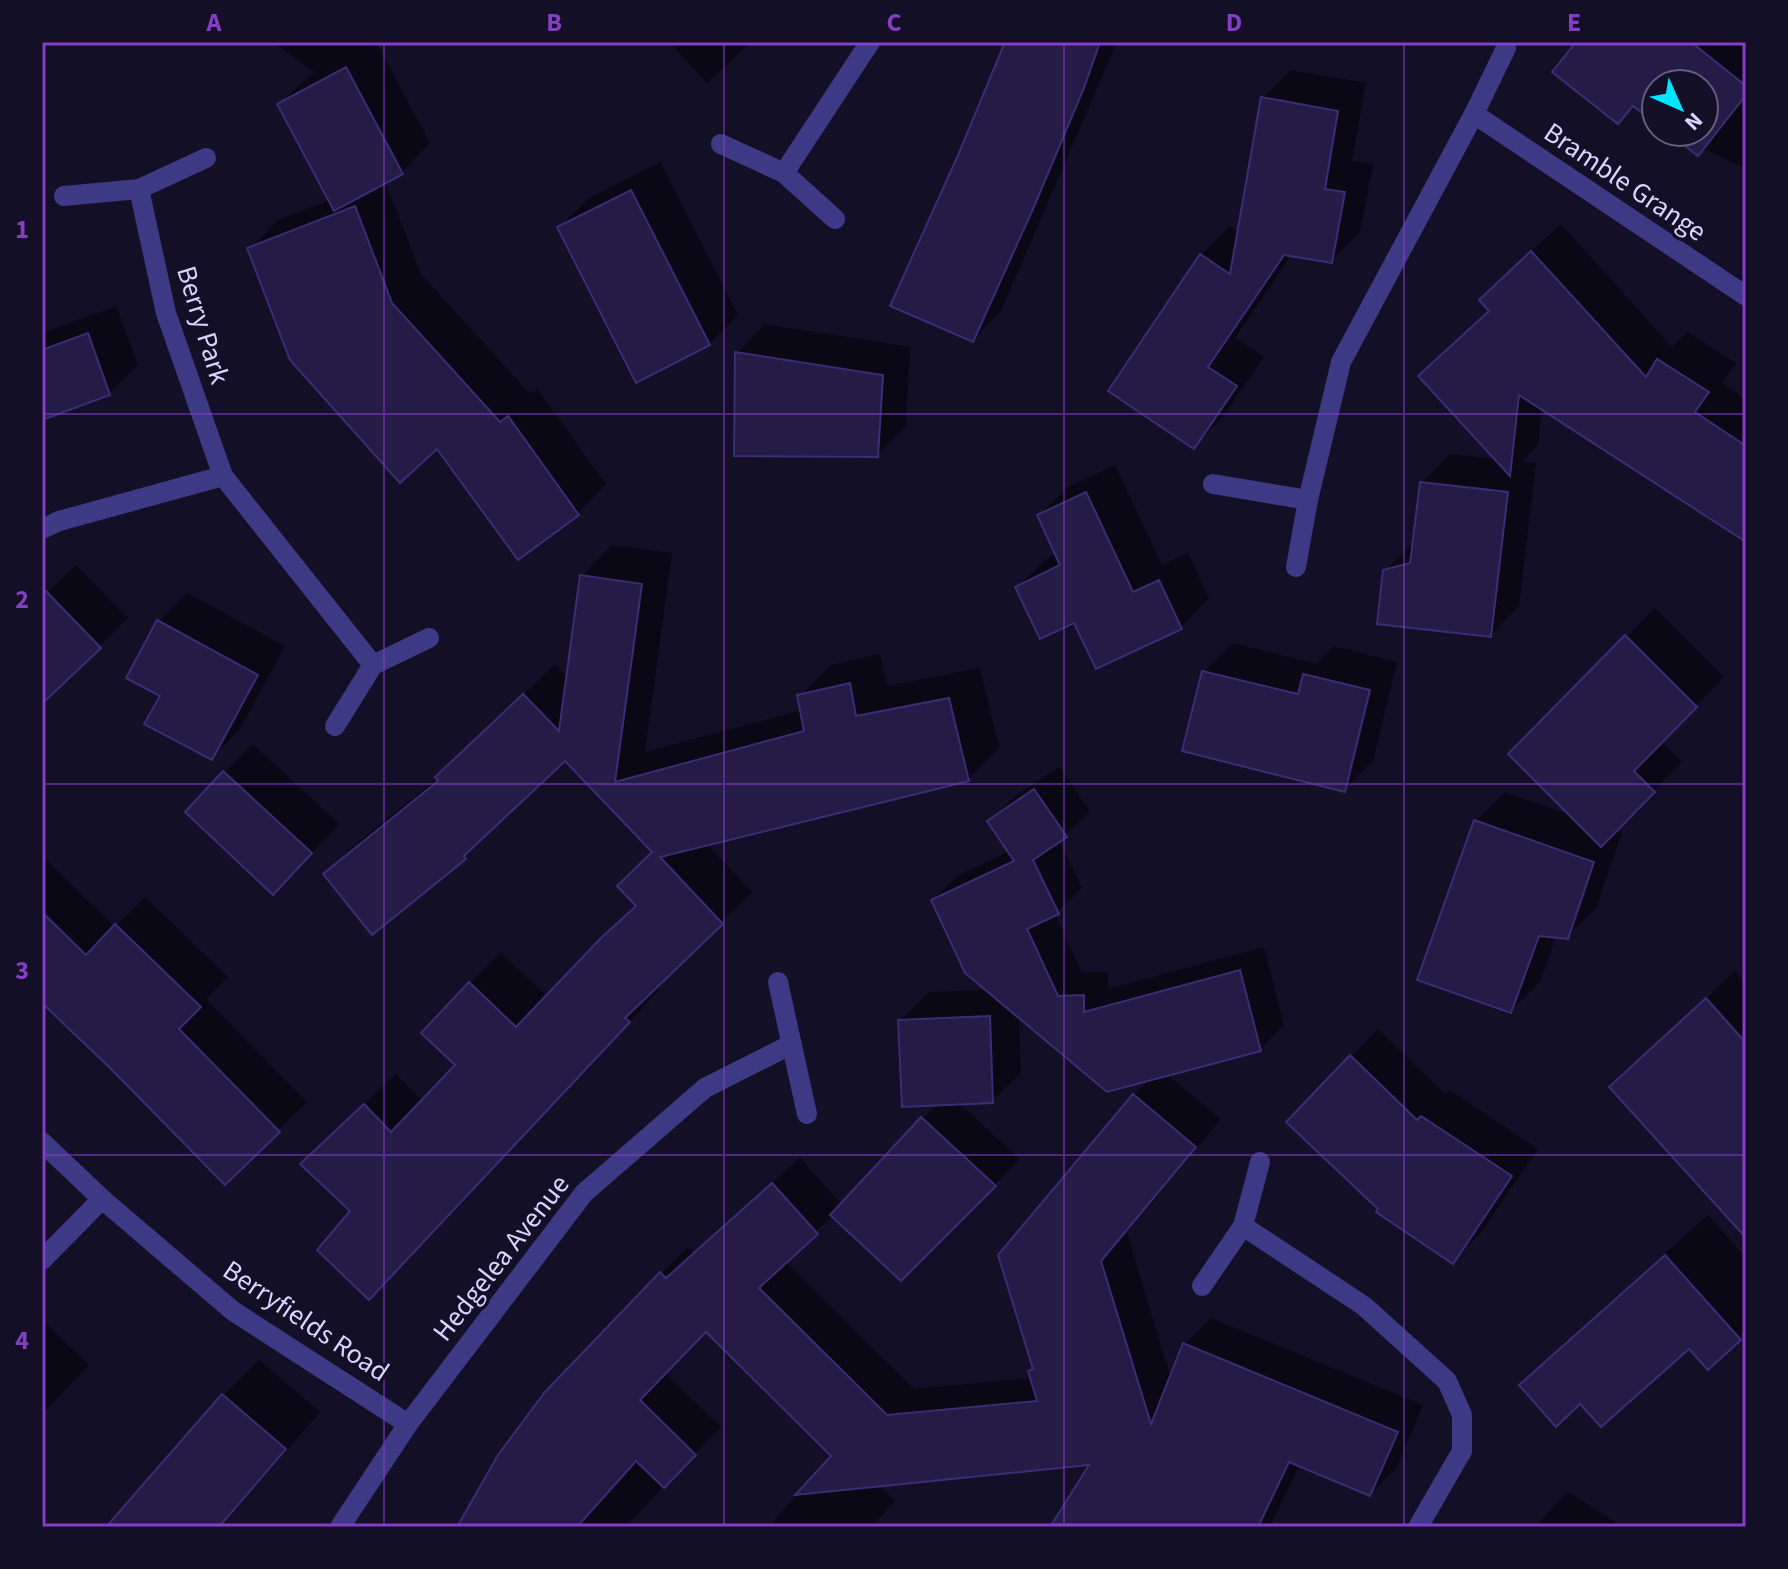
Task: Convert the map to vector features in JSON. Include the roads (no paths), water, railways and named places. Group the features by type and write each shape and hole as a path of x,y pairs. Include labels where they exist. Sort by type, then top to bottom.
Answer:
{"street":[{"path":"784,173 870,42"},
{"path":"1296,567 1308,500 1341,362 1506,48"},
{"name":"Bramble Grange","path":"1474,114 1746,296"},
{"path":"721,144 784,173 835,219"},
{"path":"64,196 139,189 206,158"},
{"name":"Berry Park","path":"139,189 166,313 223,476 373,665"},
{"path":"42,529 59,521 223,476"},
{"path":"1213,484 1308,500"},
{"path":"335,726 373,665 429,638"},
{"path":"778,982 807,1114"},
{"name":"Hedgelea Avenue","path":"340,1527 408,1424 584,1193 705,1088 792,1044"},
{"name":"Berryfields Road","path":"42,1142 102,1199 233,1311 408,1424"},
{"path":"1202,1286 1243,1226 1260,1162"},
{"path":"42,1260 102,1199"},
{"path":"1243,1226 1364,1306 1447,1381 1462,1415 1462,1451 1418,1527"}]}
